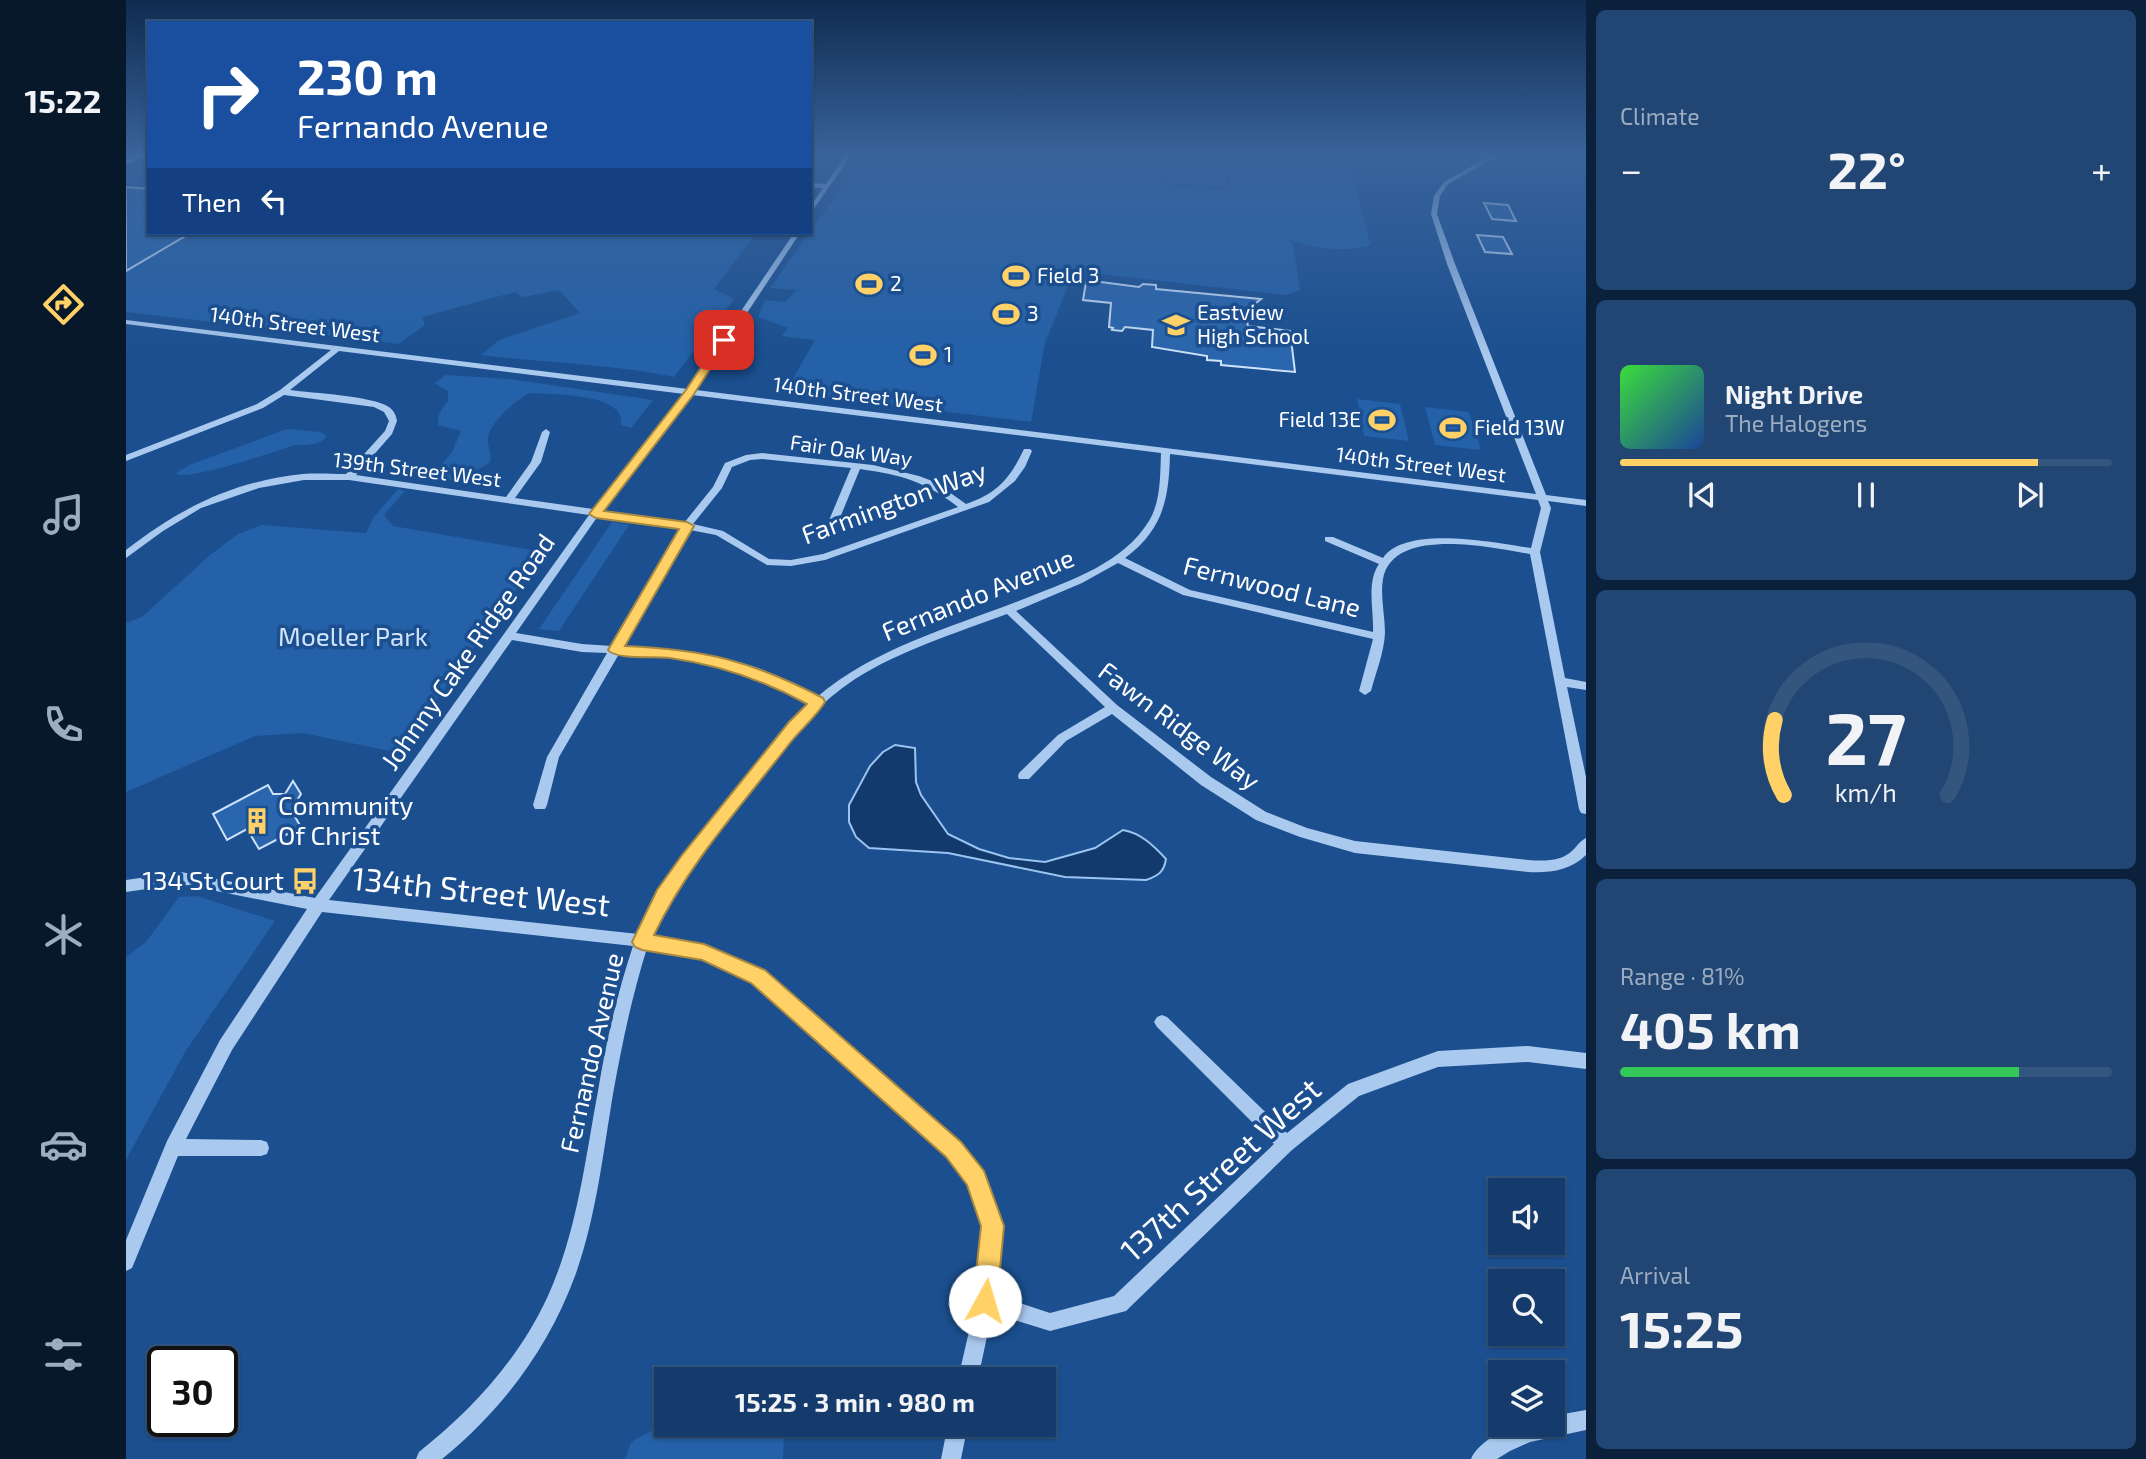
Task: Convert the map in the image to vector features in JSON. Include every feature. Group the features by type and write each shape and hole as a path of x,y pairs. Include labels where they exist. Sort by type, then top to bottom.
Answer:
{"street":[{"path":"1436,221 1547,512 1535,552 1586,810"},
{"name":"Johnny Cake Ridge Road","path":"126,1262 173,1147 226,1045 318,905 596,514 690,392 796,235"},
{"name":"140th Street West","path":"126,322 1586,503"},
{"path":"126,457 235,418 283,392 338,348"},
{"path":"283,392 368,403 381,406 390,412 393,421 389,432 349,477"},
{"path":"508,501 537,462 546,432"},
{"name":"Fernando Avenue","path":"426,1459 460,1434 510,1379 545,1324 576,1245 615,1043 642,942 664,896 689,860 794,726 817,702 871,666 1083,579 1118,559 1139,541 1158,512 1164,493 1166,450"},
{"name":"Farmington Way","path":"596,514 719,533 767,562 791,563 825,557 986,500 1004,488 1021,471 1027,451"},
{"name":"Fair Oak Way","path":"687,526 717,488 728,466 749,457 762,456 856,467 917,478 934,485 964,506"},
{"path":"832,525 856,467"},
{"name":"139th Street West","path":"126,555 169,521 225,495 291,479 349,477 596,514"},
{"path":"540,805 553,757 687,526"},
{"path":"1329,539 1384,562"},
{"path":"1365,691 1380,637 1378,581 1384,562 1402,548 1429,542 1464,542 1535,552"},
{"name":"Fernwood Lane","path":"1118,559 1171,586 1203,598 1380,637"},
{"name":"Fawn Ridge Way","path":"1009,610 1113,708 1206,781 1243,806 1284,826 1330,841 1380,850 1542,867 1567,862 1586,845"},
{"path":"509,636 582,648 678,654 727,663 773,679 817,702"},
{"path":"1560,681 1586,686"},
{"path":"1024,776 1062,738 1113,708"},
{"name":"134th Street West","path":"126,886 181,878 318,905 642,942 704,952 758,976 953,1149 976,1179 992,1226 985,1301 971,1367"},
{"path":"1162,1022 1286,1144"},
{"name":"137th Street West","path":"985,1301 1050,1322 1119,1304 1286,1144 1354,1090 1438,1059 1528,1054 1586,1062"},
{"path":"173,1147 261,1147"},
{"path":"1481,1459 1490,1450 1549,1425 1586,1420"},
{"path":"951,1459 955,1437"}],"green space":[{"path":"818,221 1365,221 1371,245 1329,249 1288,239 1293,244 1300,290 1286,295 1074,271 1045,343 1031,422 785,392 815,340 782,336 788,328 758,317 765,300 785,302 796,291 806,291 770,288 808,235 812,235 812,229"},
{"path":"188,235 754,235 714,289 734,299 674,377 603,366 481,355 499,340 580,313 559,290 523,297 515,292 422,317 425,325 398,344 126,312 126,272"},
{"path":"446,375 510,379 653,400 631,428 621,425 620,414 612,406 600,401 569,395 530,393 511,406 494,424 488,437 491,459 477,470 471,482 430,478 452,452 461,431 438,425 440,412 448,402 448,391 434,383"},
{"name":"Field 13E","path":"1357,399 1400,404 1409,441 1364,436"},
{"name":"Field 13W","path":"1425,407 1469,412 1481,450 1435,445"},
{"path":"287,429 320,432 327,436 317,443 295,445 216,469 185,475 175,474 189,465"},
{"name":"Moeller Park","path":"398,489 405,491 384,515 393,526 543,552 399,753 303,733 255,736 126,792 126,623 142,617 210,555 238,534 261,525 366,533 373,518"},
{"path":"612,522 629,525 559,631 539,629"},
{"path":"197,896 275,921 185,1052 126,1160 126,957 146,942 179,897"},
{"path":"654,1429 654,1437 784,1437 783,1459 625,1459 631,1442"}],"shaded area":[{"path":"895,745 915,748 916,782 921,795 948,834 979,849 1009,858 1045,862 1095,848 1123,830 1136,834 1152,845 1166,859 1164,867 1157,875 1146,880 1065,877 948,853 869,848 856,837 849,822 849,805 870,766 883,752"}],"building":[{"path":"126,221 147,221 147,235 187,235 126,271"},
{"path":"1477,235 1503,237 1512,254 1485,252"},
{"name":"Eastview High School","path":"1086,282 1139,287 1143,284 1156,285 1156,289 1261,299 1245,312 1248,326 1290,331 1295,372 1221,365 1221,361 1207,360 1207,356 1152,347 1153,330 1125,327 1122,331 1112,330 1113,328 1109,327 1111,303 1083,300"},
{"name":"Community Of Christ","path":"293,781 301,794 291,810 301,827 259,849 247,829 227,840 213,814 268,785 273,794 285,794"}],"place":[{"name":"Field 3","path":"1016,276"},
{"name":"2","path":"869,284"},
{"name":"3","path":"1006,314"},
{"name":"Eastview High School","path":"1176,325"},
{"name":"1","path":"923,355"},
{"name":"Field 13E","path":"1382,420"},
{"name":"Field 13W","path":"1453,428"},
{"name":"Community Of Christ","path":"257,821"},
{"name":"134 St Court","path":"305,881"}],"route":[{"path":"724,340 690,392 596,514 687,526 615,650 668,653 727,663 773,679 817,702 794,726 689,860 664,896 642,942 704,952 758,976 953,1149 976,1179 992,1226 985,1301"}]}
